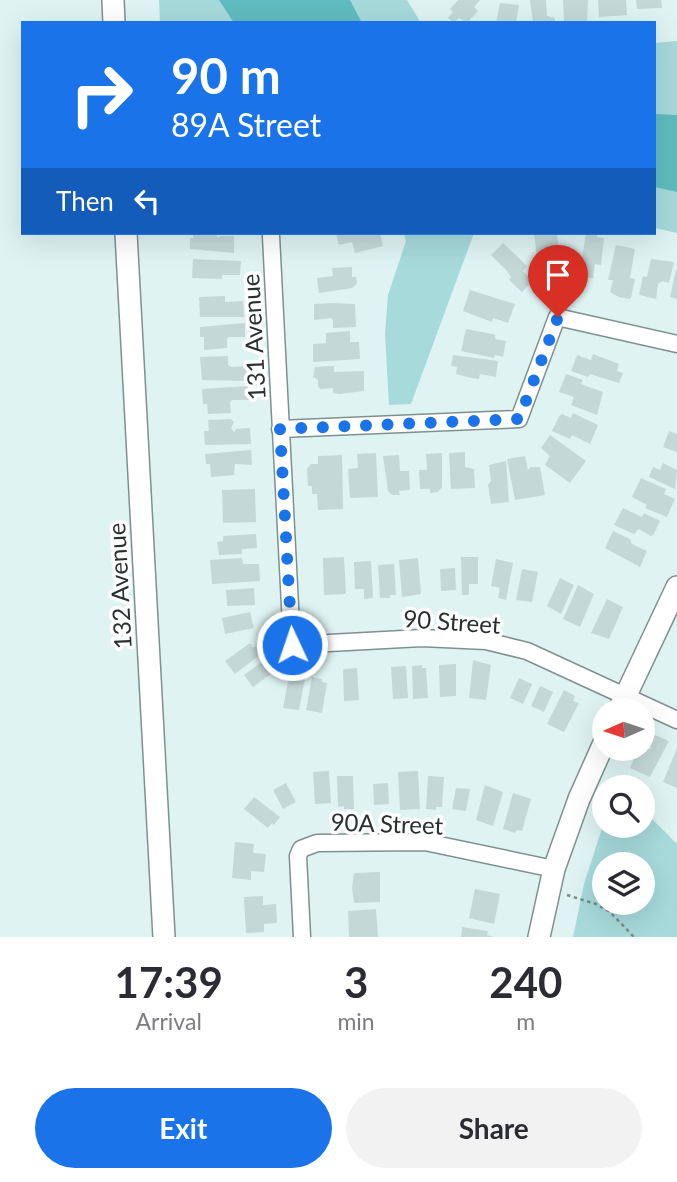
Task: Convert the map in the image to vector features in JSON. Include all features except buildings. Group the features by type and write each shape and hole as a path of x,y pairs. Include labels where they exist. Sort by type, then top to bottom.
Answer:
{"main road":[{"path":"113,0 114,21"},
{"name":"132 Avenue","path":"126,235 164,937"},
{"path":"624,698 677,587"},
{"path":"539,937 554,869 579,799 596,761"}],"street":[{"name":"131 Avenue","path":"271,236 292,645"},
{"path":"280,429 519,419 558,317 677,344"},
{"name":"90 Street","path":"292,645 422,638 486,641 527,651 613,698"},
{"name":"90 Street","path":"655,713 677,720"},
{"name":"90A Street","path":"302,937 298,856 301,849 317,843 425,842 554,869"}],"path":[{"path":"564,894 596,904 610,912 634,937"}],"shaded area":[{"path":"159,0 407,0 420,21 160,21"},
{"path":"219,0 350,0 361,21 233,21"},
{"path":"677,41 677,233 656,228 656,43"},
{"path":"656,114 677,115 677,192 656,187"},
{"path":"404,235 473,235 411,404 389,405 385,334 388,295 406,241"},
{"path":"655,822 677,844 677,937 573,937 592,859 592,915 655,915 655,852 594,852 599,838 655,838"}],"route":[{"path":"292,645 280,429 519,419 558,317"}]}
